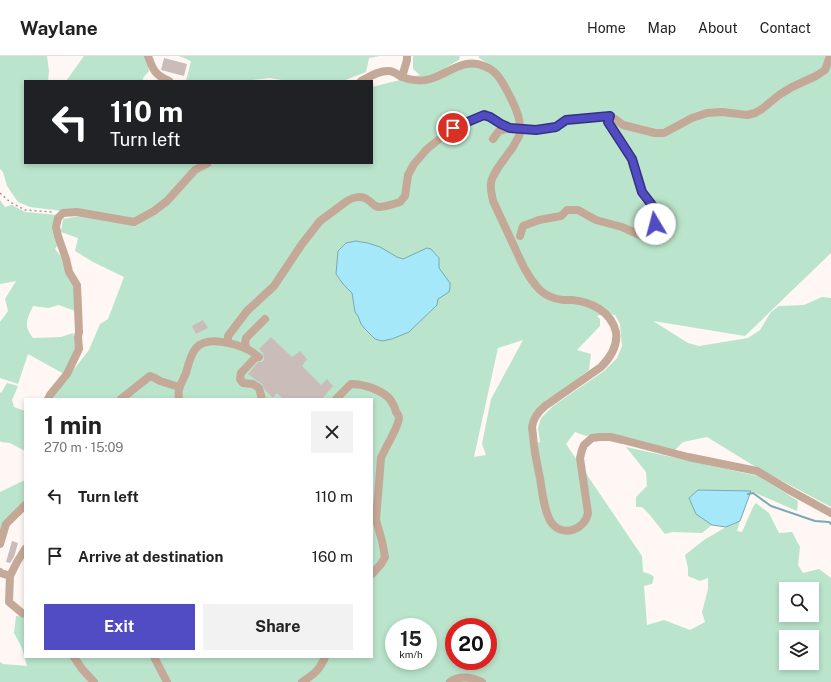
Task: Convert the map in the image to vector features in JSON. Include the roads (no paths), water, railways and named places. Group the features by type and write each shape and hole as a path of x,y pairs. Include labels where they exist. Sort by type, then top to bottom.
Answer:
{"street":[{"path":"148,56 154,72 168,80"},
{"path":"402,77 407,56"},
{"path":"228,343 228,336 247,311 274,286 302,244 320,221 352,198 365,198 374,206 379,207 400,202 405,196 408,175 414,164 427,149 453,128 484,115 510,128 536,130 556,127 566,120 610,116 623,125 655,133 664,133 692,118 707,113 722,112 747,115 762,110 779,95 825,70 830,56"},
{"path":"363,80 384,71 391,71 402,77 414,80 430,79 468,63 477,63 494,71 500,78 512,100 519,123 520,132 507,156 497,169 491,182 492,194 523,265 532,281 542,292 553,298 592,304 607,315 614,326 616,339 607,361 601,367 545,406 534,418 532,427 534,447 545,503 548,516 556,528 569,532 580,527 587,518 588,513 580,458 584,445 592,438 600,436 624,440 688,457 756,471 831,513"},
{"path":"520,236 523,226 539,220 561,216 567,210 578,210 596,220 622,227 642,236 650,234 655,224 655,209 642,192 632,159 608,122 610,116"},
{"path":"493,139 499,131 510,128"},
{"path":"48,398 67,374 79,349 77,285 69,272 56,227 58,218 63,213 77,212 134,222 154,211 167,201 195,170 206,164"},
{"path":"247,349 245,344 246,338 265,319"},
{"path":"179,398 179,387 195,349 200,344 208,341 228,343 247,349 258,356 241,373 240,379 243,383 252,384 259,388 262,398"},
{"path":"122,398 150,376 179,387"},
{"path":"337,398 351,384 359,384 380,392 390,399 399,417 397,426 381,458 376,520 385,557 373,573"},
{"path":"0,544 6,524 24,507"},
{"path":"24,550 16,562 10,576 9,602 24,614"},
{"path":"0,572 10,576"},
{"path":"75,658 94,682"},
{"path":"155,658 167,682"},
{"path":"302,682 316,673 325,658"},
{"path":"450,682 452,680 466,677 482,682"}],"water":[{"path":"356,241 380,247 403,259 427,248 431,249 439,258 439,268 450,283 449,292 438,299 437,305 409,332 392,339 382,341 375,339 361,324 355,312 352,293 336,274 338,251 346,243"},
{"path":"698,490 751,491 740,521 726,527 712,525 696,514 689,498"}],"waterway":[{"path":"748,494 753,493 771,506 815,521 829,522 831,524"}]}
